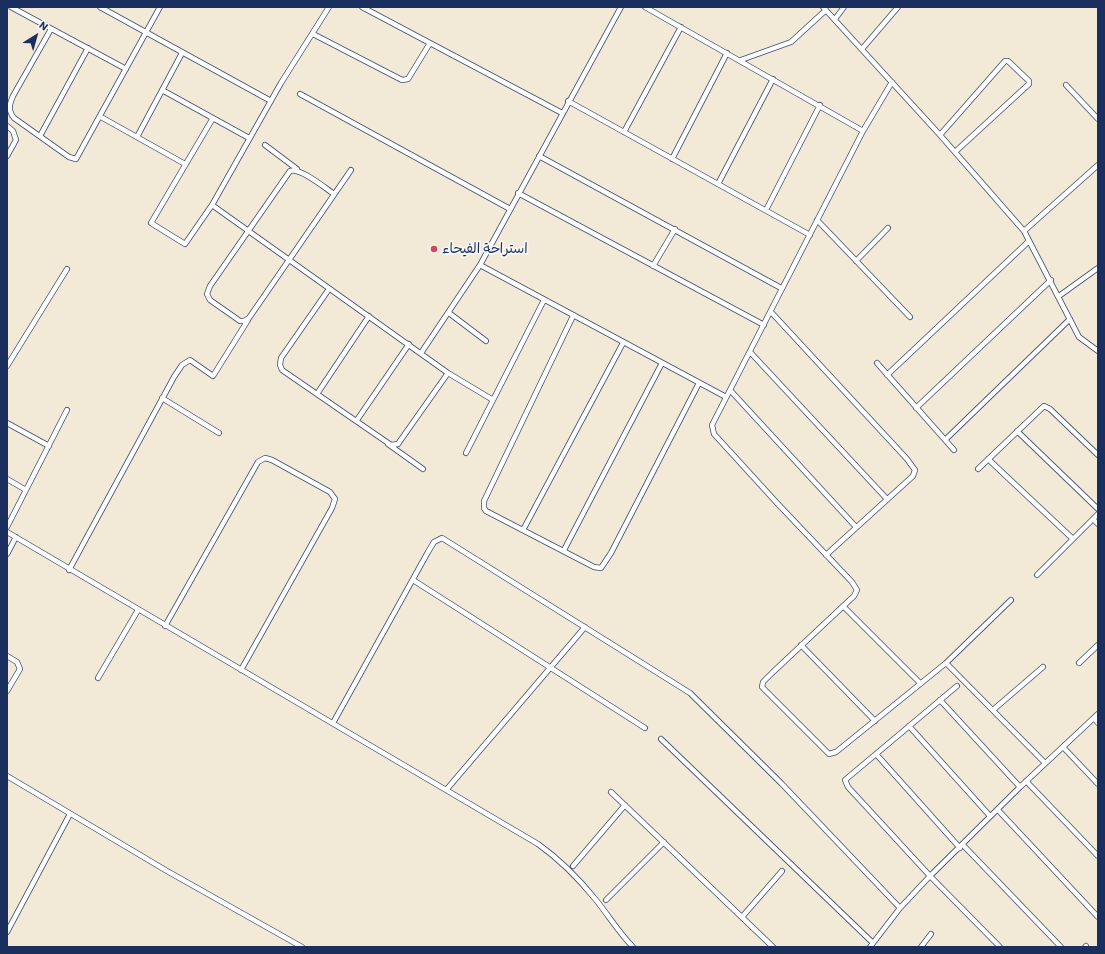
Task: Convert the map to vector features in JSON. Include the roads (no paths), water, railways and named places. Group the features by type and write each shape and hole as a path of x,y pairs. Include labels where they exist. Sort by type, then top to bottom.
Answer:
{"street":[{"path":"11,7 126,69"},
{"path":"100,7 271,101"},
{"path":"51,29 9,106 14,118 72,158 76,159 101,117 160,7"},
{"path":"213,118 151,224 185,244 212,205 249,138 328,7"},
{"path":"362,7 562,113"},
{"path":"422,352 480,265 538,156 621,7"},
{"path":"645,7 773,78 863,131"},
{"path":"834,19 844,7"},
{"path":"862,49 898,7"},
{"path":"741,60 791,42 825,9 1024,230 1079,337 1098,352"},
{"path":"624,132 681,27"},
{"path":"313,34 402,80 408,79 430,43"},
{"path":"40,136 88,48"},
{"path":"137,137 182,53"},
{"path":"672,159 727,53"},
{"path":"940,135 1005,61 1008,61 1029,82 1029,84 955,152"},
{"path":"718,184 773,78"},
{"path":"892,82 863,131 781,288 771,312 712,425 712,430 856,587 856,593 763,682 762,687 829,754 836,752 946,663 1011,600"},
{"path":"1066,85 1098,119"},
{"path":"162,90 249,138"},
{"path":"300,94 510,208"},
{"path":"568,102 810,235"},
{"path":"766,210 820,105"},
{"path":"101,117 185,164"},
{"path":"7,126 13,131 16,140 7,156"},
{"path":"264,145 334,194"},
{"path":"538,156 675,229 781,288"},
{"path":"1024,230 1098,165"},
{"path":"252,314 244,321 240,321 210,300 207,294 210,286 288,172 294,169 300,171"},
{"path":"69,570 174,377 186,361 190,360 213,376 252,314 352,170"},
{"path":"518,193 764,325"},
{"path":"212,205 329,289 422,352 448,373 493,400"},
{"path":"817,220 910,317"},
{"path":"856,261 888,228"},
{"path":"653,266 675,229"},
{"path":"887,375 1029,241"},
{"path":"480,265 726,397"},
{"path":"1059,296 1098,268"},
{"path":"7,366 67,269"},
{"path":"916,408 1051,280"},
{"path":"329,289 282,358 280,365 282,370 356,420 422,469"},
{"path":"466,453 544,300"},
{"path":"771,312 914,467 913,476 886,498 826,555"},
{"path":"449,313 486,341"},
{"path":"317,394 369,316"},
{"path":"573,316 484,501 484,508 486,511 597,568 603,566 699,383"},
{"path":"945,440 1070,319"},
{"path":"523,530 623,343"},
{"path":"356,420 409,344"},
{"path":"750,352 886,498"},
{"path":"877,363 954,450"},
{"path":"564,550 662,364"},
{"path":"387,443 395,445 400,441 448,373"},
{"path":"730,390 856,527"},
{"path":"162,398 219,433"},
{"path":"978,469 1041,408 1046,407 1098,455"},
{"path":"7,527 67,410"},
{"path":"7,423 49,446"},
{"path":"1017,431 1098,509"},
{"path":"165,626 258,462 265,458 272,460 330,492 335,499 332,508 241,670"},
{"path":"988,459 1073,539"},
{"path":"7,479 26,490"},
{"path":"1037,575 1098,514"},
{"path":"1093,519 1098,524"},
{"path":"7,532 69,570 524,834 548,850 594,898 633,947"},
{"path":"7,554 16,537"},
{"path":"333,723 434,542 442,538 690,693 781,783 900,908"},
{"path":"412,580 645,728"},
{"path":"843,606 920,683"},
{"path":"98,678 138,610"},
{"path":"446,789 585,627"},
{"path":"801,645 875,721"},
{"path":"1079,663 1097,648"},
{"path":"7,656 17,662 20,669 7,691"},
{"path":"946,663 1045,763"},
{"path":"993,710 1043,667"},
{"path":"957,686 845,780 846,784 930,876 1000,947"},
{"path":"940,700 1020,787"},
{"path":"661,740 871,945 900,908 930,876 1026,781 1098,714"},
{"path":"1094,718 1098,723"},
{"path":"909,726 990,816"},
{"path":"1063,747 1098,784"},
{"path":"876,754 961,846 1061,947"},
{"path":"7,776 70,814 302,947"},
{"path":"1026,781 1098,856"},
{"path":"612,792 773,947"},
{"path":"573,866 625,805"},
{"path":"998,810 1098,917"},
{"path":"7,932 70,814"},
{"path":"606,900 664,842"},
{"path":"742,917 782,871"},
{"path":"920,947 931,934"}],"place":[{"name":"استراحة الفيحاء","path":"434,249"}]}
